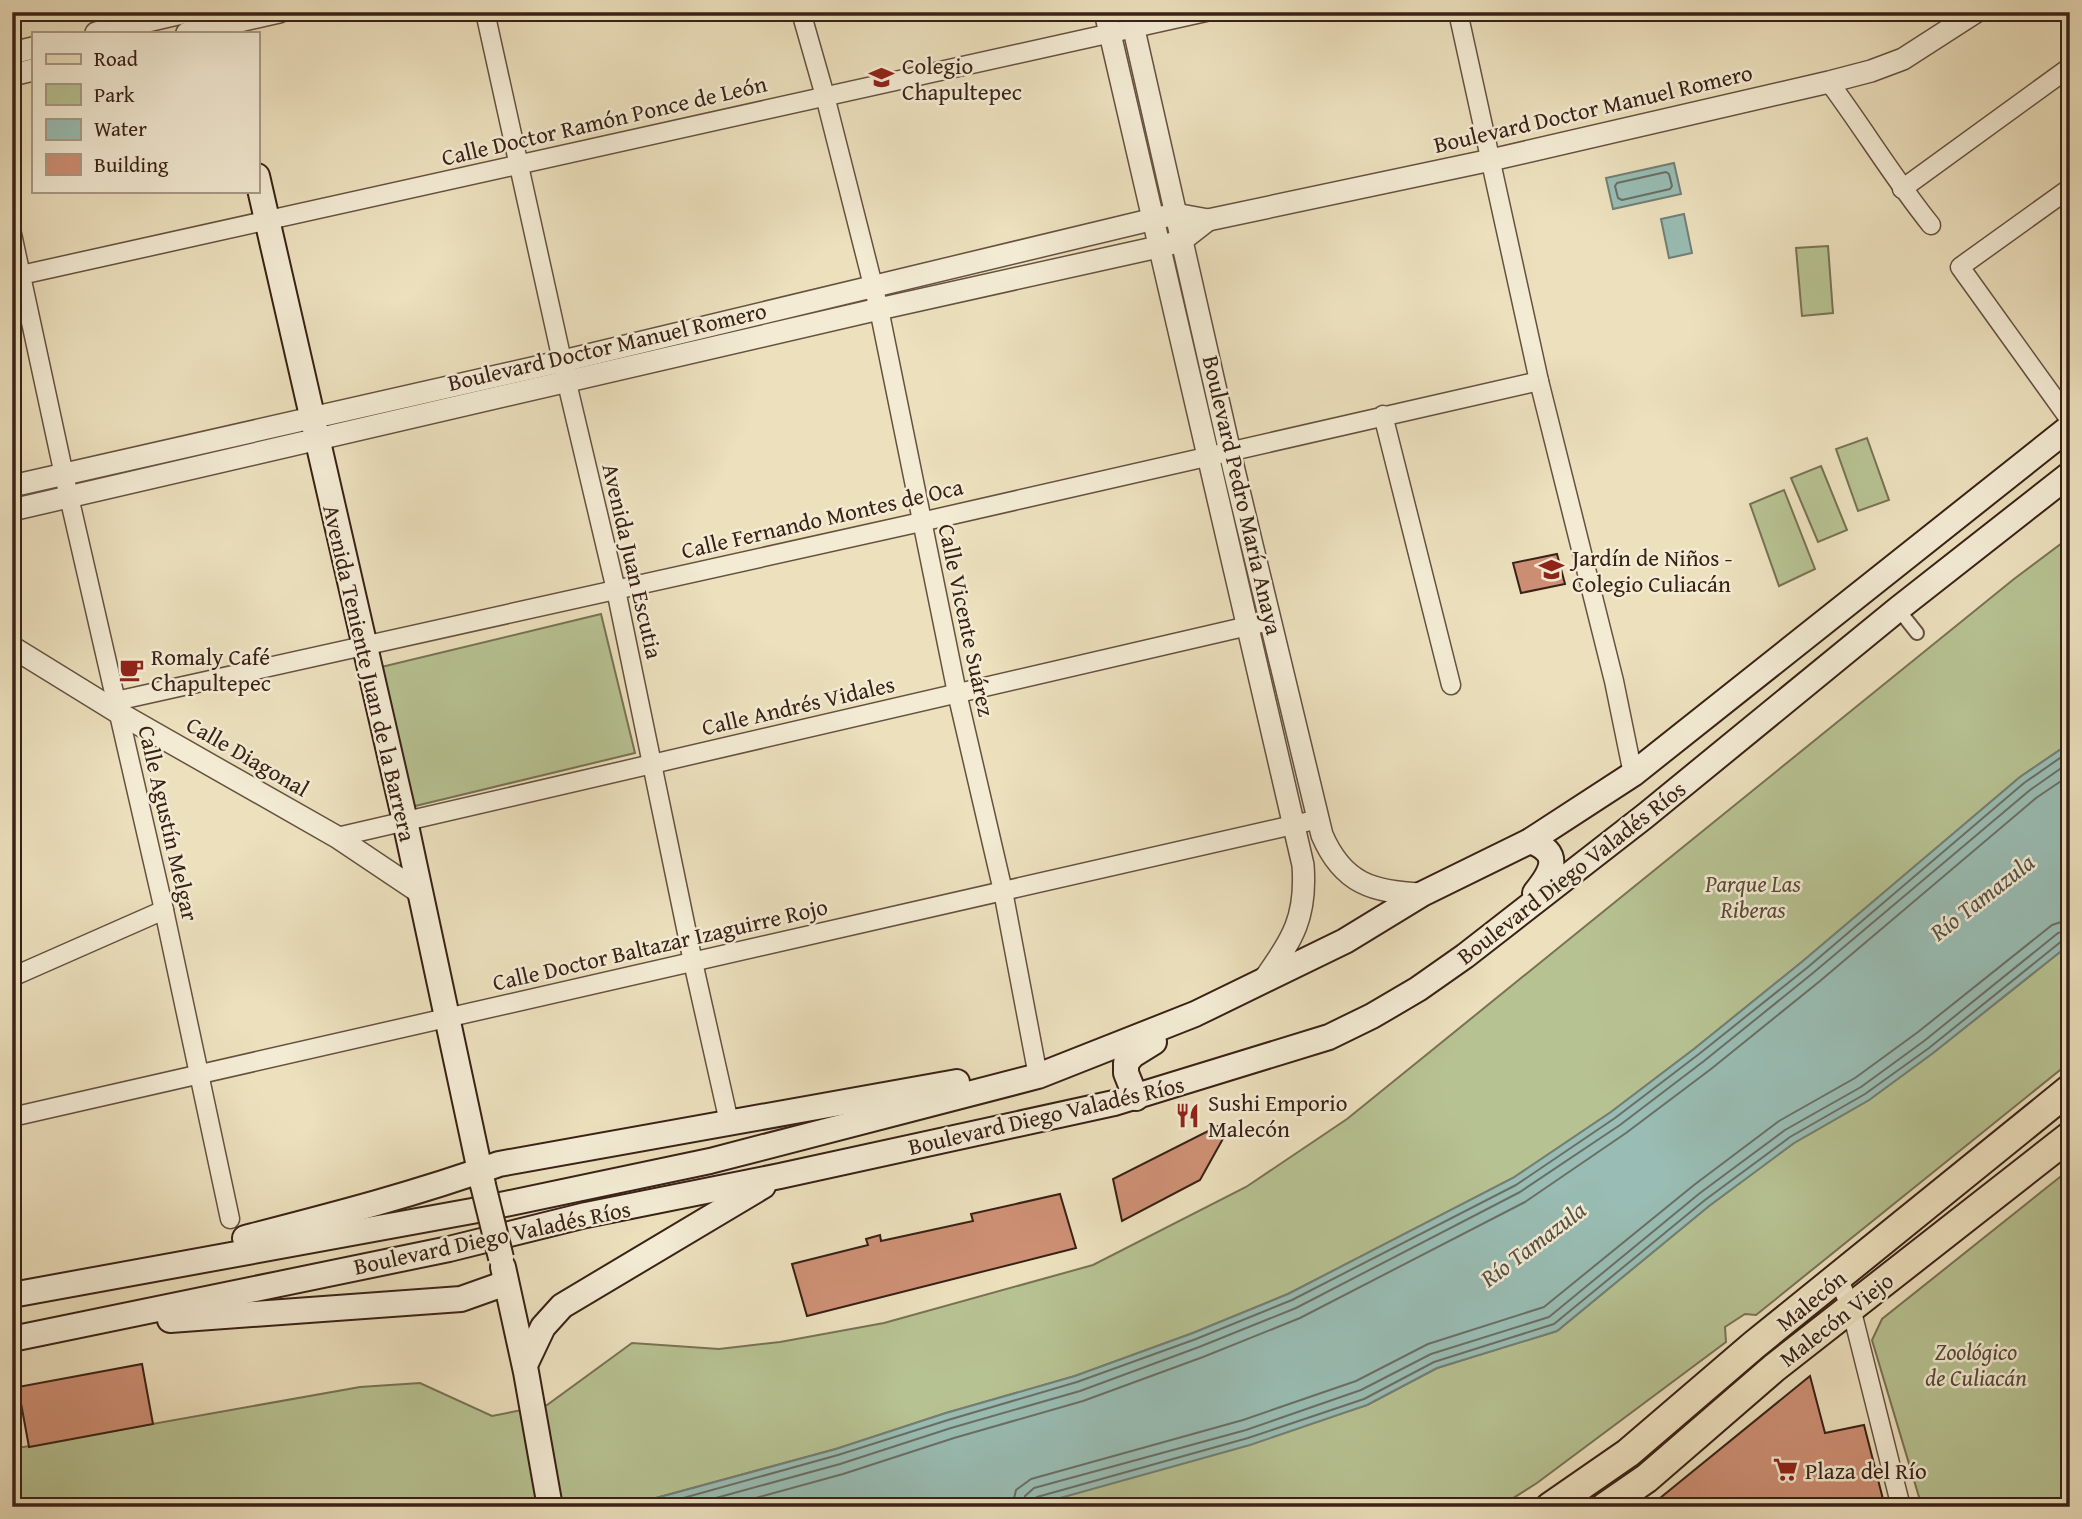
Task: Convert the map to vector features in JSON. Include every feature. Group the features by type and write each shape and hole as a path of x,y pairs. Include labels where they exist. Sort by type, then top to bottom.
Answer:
{"main road":[{"name":"Avenida Teniente Juan de la Barrera","path":"259,185 405,821 526,1368 550,1507"},
{"name":"Boulevard Diego Valadés Ríos","path":"12,1295 584,1189 710,1161 1038,1076 1195,1014 1345,941 1422,894 1530,841 1633,774 2070,427"},
{"name":"Boulevard Diego Valadés Ríos","path":"12,1339 449,1249 586,1215 780,1176 1136,1098 1329,1037 1418,989 1465,956 2070,474"},
{"path":"1522,910 1552,868 1550,855 1530,841"},
{"path":"1136,1098 1126,1073 1127,1061 1195,1014"},
{"path":"109,1278 157,1259 482,1178 499,1164 969,1080 987,1078 1009,1084"},
{"name":"Malecón","path":"1550,1507 1628,1453 2070,1090"},
{"name":"Malecón Viejo","path":"1605,1507 1647,1478 1774,1368 2070,1136"},
{"path":"526,1368 544,1327 562,1306 780,1176"},
{"path":"135,1314 154,1321 461,1299 506,1283"},
{"path":"1600,1507 1603,1494 1628,1453"}],"street":[{"path":"100,32 186,12"},
{"path":"191,32 279,12"},
{"name":"Avenida Juan Escutia","path":"485,12 616,590 729,1122"},
{"name":"Calle Vicente Suárez","path":"801,12 879,309 957,693 1003,891 1038,1076"},
{"name":"Boulevard Pedro María Anaya","path":"1105,12 1151,220 1303,865 1304,901 1291,939 1263,981"},
{"name":"Calle Doctor Ramón Ponce de León","path":"17,276 1110,35 1132,21 1206,12"},
{"path":"1458,12 1539,381 1614,681 1633,774"},
{"name":"Boulevard Doctor Manuel Romero","path":"565,372 872,286 1175,214 1208,220 1491,160 1829,82 1903,59 1976,12"},
{"name":"Boulevard Pedro María Anaya","path":"1132,21 1181,241 1318,819 1328,849 1355,880 1378,890 1422,894"},
{"path":"12,53 32,48"},
{"path":"1902,189 2070,68"},
{"path":"12,75 32,70"},
{"path":"1829,82 1861,124 1902,189 1931,225"},
{"path":"2070,188 1960,267 2070,420"},
{"name":"Boulevard Doctor Manuel Romero","path":"12,486 314,429 565,372 879,309 1158,247 1181,241 1208,220"},
{"name":"Calle Agustín Melgar","path":"12,234 17,276 164,910 230,1219"},
{"name":"Calle Fernando Montes de Oca","path":"117,707 363,646 1539,381"},
{"path":"1383,415 1451,685"},
{"name":"Boulevard Doctor Manuel Romero","path":"12,510 70,497 314,429"},
{"path":"1898,609 1917,633"},
{"name":"Calle Andrés Vidales","path":"337,837 1270,621"},
{"name":"Calle Diagonal","path":"12,647 337,837 419,892"},
{"name":"Calle Doctor Baltazar Izaguirre Rojo","path":"12,1117 1318,819"},
{"path":"12,977 164,910"},
{"path":"1838,1278 1851,1308 1902,1507"}],"green space":[{"path":"1828,246 1833,313 1802,316 1796,248"},
{"path":"1867,438 1889,500 1858,511 1836,449"},
{"path":"1821,466 1847,530 1818,542 1791,478"},
{"path":"1784,490 1815,569 1779,586 1750,504"},
{"name":"Parque Las Riberas","path":"2070,537 2070,743 2020,777 1803,961 1611,1112 1513,1178 1288,1294 1193,1333 1075,1376 946,1413 836,1449 617,1507 12,1507 12,1449 360,1387 420,1383 492,1416 547,1405 632,1343 719,1349 780,1342 884,1323 1093,1265 1246,1187 1347,1119 2014,579"},
{"path":"601,614 635,753 407,808 373,669"},
{"path":"2070,944 2070,1062 1756,1315 1745,1314 1725,1327 1726,1342 1537,1483 1499,1507 1028,1507 1367,1405 1437,1368 1557,1331 1709,1206 1794,1143 1869,1100 1933,1053"},
{"name":"Zoológico de Culiacán","path":"2070,1169 2070,1507 1922,1507 1872,1340 1882,1319"}],"water":[{"path":"1674,163 1681,194 1613,209 1606,178"},
{"path":"1684,214 1692,253 1669,258 1661,219"},
{"name":"Río Tamazula","path":"2070,743 2070,944 1933,1053 1869,1100 1794,1143 1709,1206 1557,1331 1437,1368 1367,1405 1250,1445 1028,1507 617,1507 836,1449 946,1413 1075,1376 1193,1333 1288,1294 1513,1178 1611,1112 1694,1049 1803,961 2020,777"}],"building":[{"path":"1557,554 1565,584 1521,593 1513,563"},
{"path":"1218,1126 1225,1135 1200,1180 1122,1221 1113,1179"},
{"path":"1060,1194 1076,1248 807,1316 792,1264 868,1245 866,1239 880,1235 881,1241 973,1221 971,1214"},
{"path":"142,1364 153,1424 29,1447 18,1387"},
{"name":"Plaza del Río","path":"1810,1376 1825,1433 1864,1425 1885,1507 1649,1507"}],"place":[{"name":"Colegio Chapultepec","path":"882,78"},
{"name":"Jardín de Niños - Colegio Culiacán","path":"1552,570"},
{"name":"Romaly Café Chapultepec","path":"131,669"},
{"name":"Sushi Emporio Malecón","path":"1188,1115"},
{"name":"Plaza del Río","path":"1785,1470"}]}
